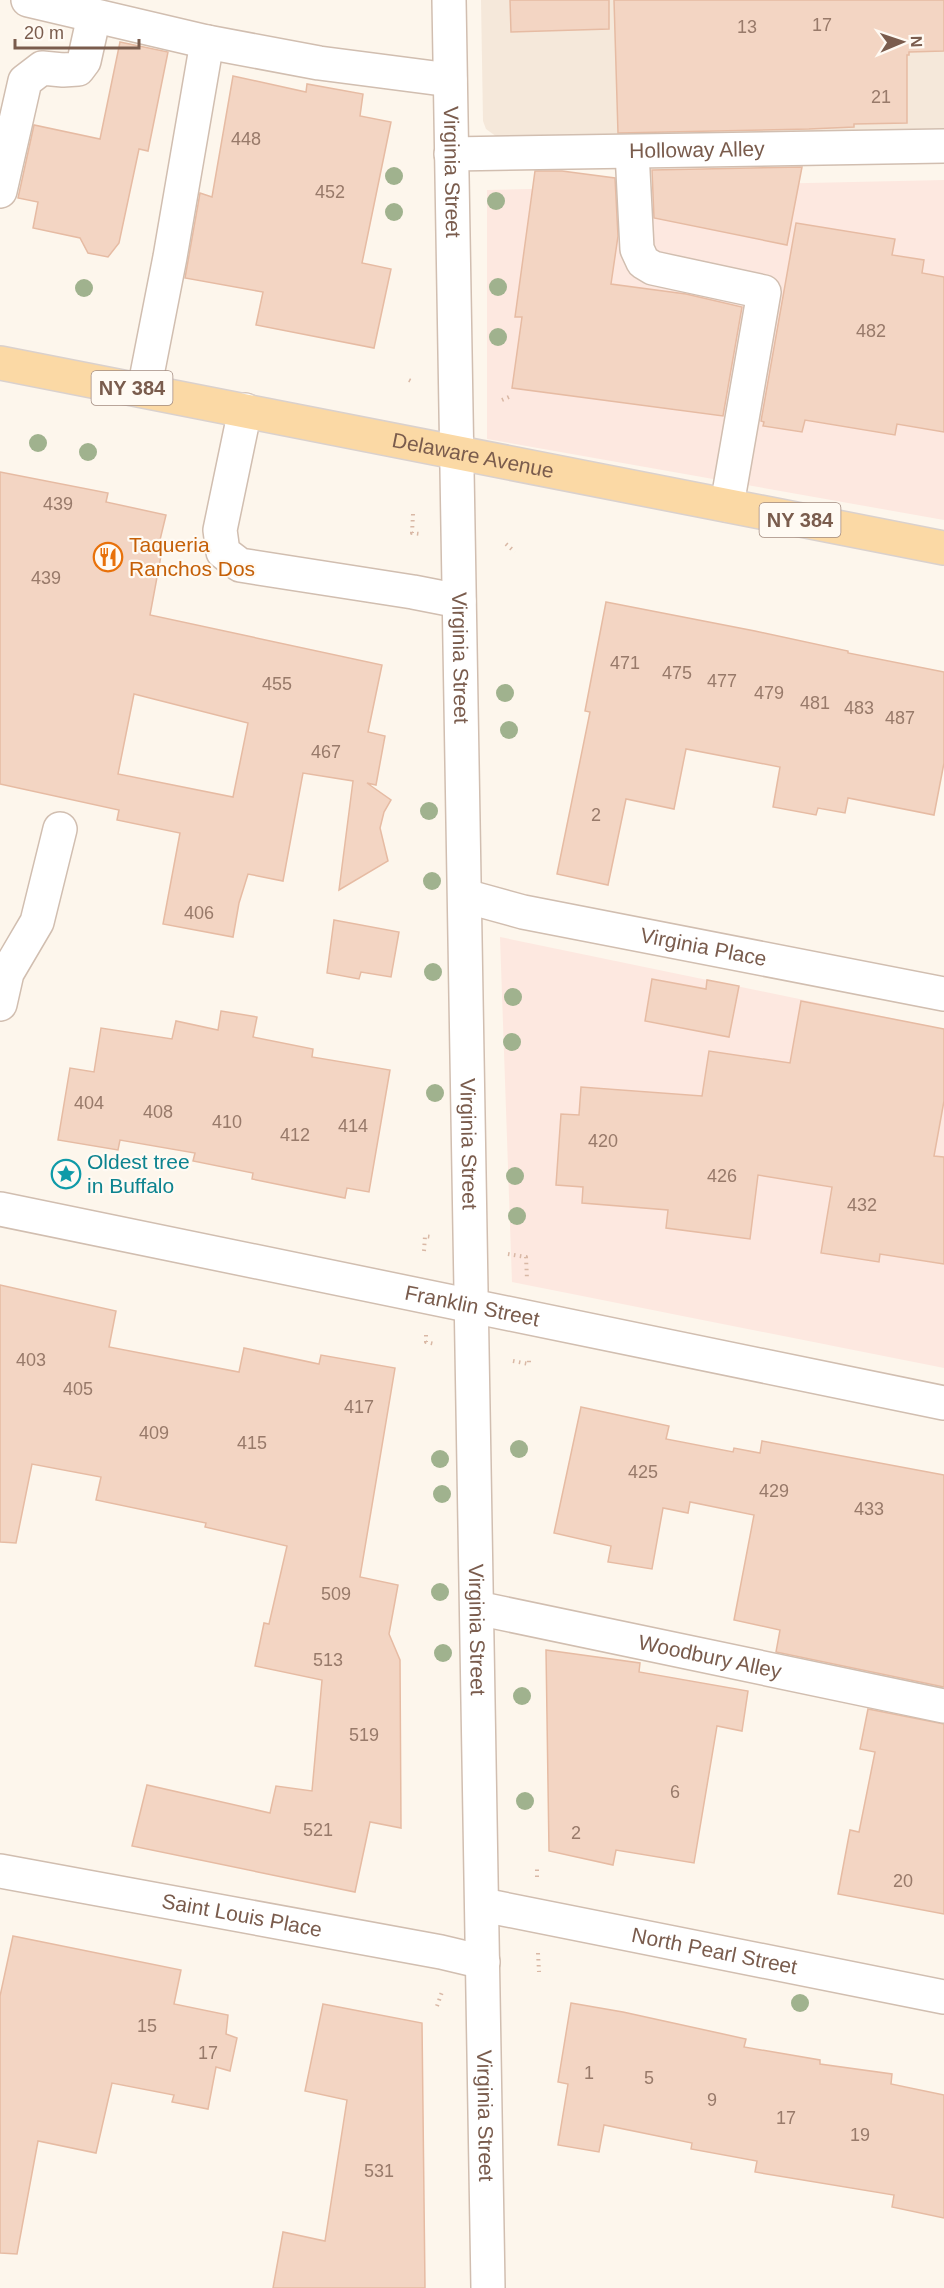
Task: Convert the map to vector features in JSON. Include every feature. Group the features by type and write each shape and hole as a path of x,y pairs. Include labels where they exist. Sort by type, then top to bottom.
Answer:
{"main road":[{"name":"Delaware Avenue","path":"0,363 944,548"}],"street":[{"path":"28,0 207,42 319,63 450,80"},
{"name":"Virginia Street","path":"448,0 488,2288"},
{"path":"0,191 25,81 42,68 78,69 84,61 94,16"},
{"path":"144,390 170,257 207,42"},
{"name":"Holloway Alley","path":"451,154 944,146"},
{"path":"632,152 637,249 643,262 653,268 764,292 727,505"},
{"path":"245,410 220,530 223,552 240,565 459,601"},
{"path":"0,1005 7,973 37,922 60,829"},
{"name":"Virginia Place","path":"465,896 535,914 944,994"},
{"name":"Franklin Street","path":"0,1209 944,1403"},
{"name":"Woodbury Alley","path":"477,1608 944,1706"},
{"name":"Saint Louis Place","path":"0,1870 441,1952 483,1962"},
{"name":"North Pearl Street","path":"483,1905 944,1997"}],"path":[{"path":"502,400 511,396"},
{"path":"412,514 412,533"},
{"path":"506,544 515,552"},
{"path":"424,1236 424,1251"},
{"path":"508,1254 526,1257 527,1279"},
{"path":"513,1361 529,1364"},
{"path":"538,1947 539,1972"},
{"path":"437,2006 443,1988"}],"shaded area":[{"path":"481,0 944,0 944,132 497,137 486,129 483,121"},
{"path":"944,180 944,520 487,439 487,190"},
{"path":"500,937 944,1029 944,1368 512,1282"}],"building":[{"path":"510,0 609,0 609,29 511,32"},
{"path":"614,0 944,0 944,51 909,52 907,55 907,123 854,124 854,127 809,129 618,133"},
{"path":"120,42 168,52 148,151 139,149 119,243 108,257 88,253 80,238 33,228 38,202 18,198 34,125 100,139"},
{"path":"233,76 306,92 307,84 363,94 360,116 391,122 362,263 391,269 374,348 256,325 263,292 185,278 200,193 212,197"},
{"path":"802,167 787,245 654,218 652,170"},
{"path":"535,171 562,171 615,178 618,236 611,284 686,294 742,307 723,416 512,388 522,317 515,317"},
{"path":"796,223 895,239 892,255 924,260 922,273 944,277 944,432 897,424 895,435 805,420 802,432 763,426 764,422 761,421"},
{"path":"0,472 108,493 106,502 166,515 159,544 163,545 150,615 382,665 368,732 385,736 376,785 367,783 391,800 384,812 380,828 388,861 339,890 353,781 303,773 283,881 248,874 239,903 233,937 163,924 180,833 117,820 119,810 0,784","holes":["134,694 248,723 233,797 118,774"]},
{"path":"606,602 755,631 944,672 944,763 934,815 848,798 845,813 818,808 816,815 773,807 780,767 686,749 674,809 626,799 608,885 557,874 590,712 585,711"},
{"path":"334,920 399,932 391,977 361,972 359,979 327,973"},
{"path":"652,979 706,989 707,980 739,986 729,1037 645,1021"},
{"path":"801,1001 944,1029 944,1101 934,1156 944,1157 944,1264 880,1254 879,1262 821,1253 832,1187 758,1175 750,1239 666,1228 668,1210 582,1203 583,1187 556,1185 561,1114 579,1115 581,1087 702,1096 709,1051 790,1063"},
{"path":"221,1011 257,1017 253,1037 313,1049 312,1057 390,1070 369,1192 347,1188 345,1198 252,1179 253,1173 193,1161 195,1153 120,1140 118,1150 58,1140 70,1068 94,1072 101,1028 172,1039 176,1021 218,1030"},
{"path":"0,1285 116,1311 109,1347 239,1372 244,1348 319,1364 321,1355 395,1368 360,1577 398,1585 389,1634 400,1660 401,1828 370,1822 355,1892 132,1846 147,1785 270,1813 276,1786 312,1791 322,1680 255,1666 264,1623 269,1624 287,1546 205,1527 206,1523 96,1500 101,1477 32,1464 16,1543 0,1542"},
{"path":"581,1407 669,1426 666,1439 733,1452 734,1448 760,1453 762,1441 944,1475 944,1687 776,1652 780,1630 734,1620 754,1515 690,1502 688,1513 663,1508 652,1569 608,1562 611,1546 554,1533"},
{"path":"546,1650 640,1663 639,1672 748,1691 742,1731 717,1726 694,1863 616,1850 613,1865 549,1851"},
{"path":"868,1709 944,1724 944,1914 838,1894 850,1830 859,1832 875,1752 860,1749"},
{"path":"13,1936 181,1970 174,2004 228,2015 226,2034 237,2038 230,2071 216,2067 208,2109 172,2102 174,2095 112,2083 96,2153 38,2141 17,2254 0,2253 0,1996"},
{"path":"571,2003 746,2039 744,2047 820,2060 820,2064 892,2074 891,2084 944,2095 944,2218 892,2207 894,2195 755,2172 757,2161 691,2149 692,2143 604,2125 599,2152 558,2145 568,2084 558,2082"},
{"path":"323,2004 422,2023 425,2288 273,2288 283,2232 325,2241 347,2100 305,2091"}],"place":[{"name":"Taqueria Ranchos Dos","path":"108,557"},
{"name":"Oldest tree in Buffalo","path":"66,1174"}]}
